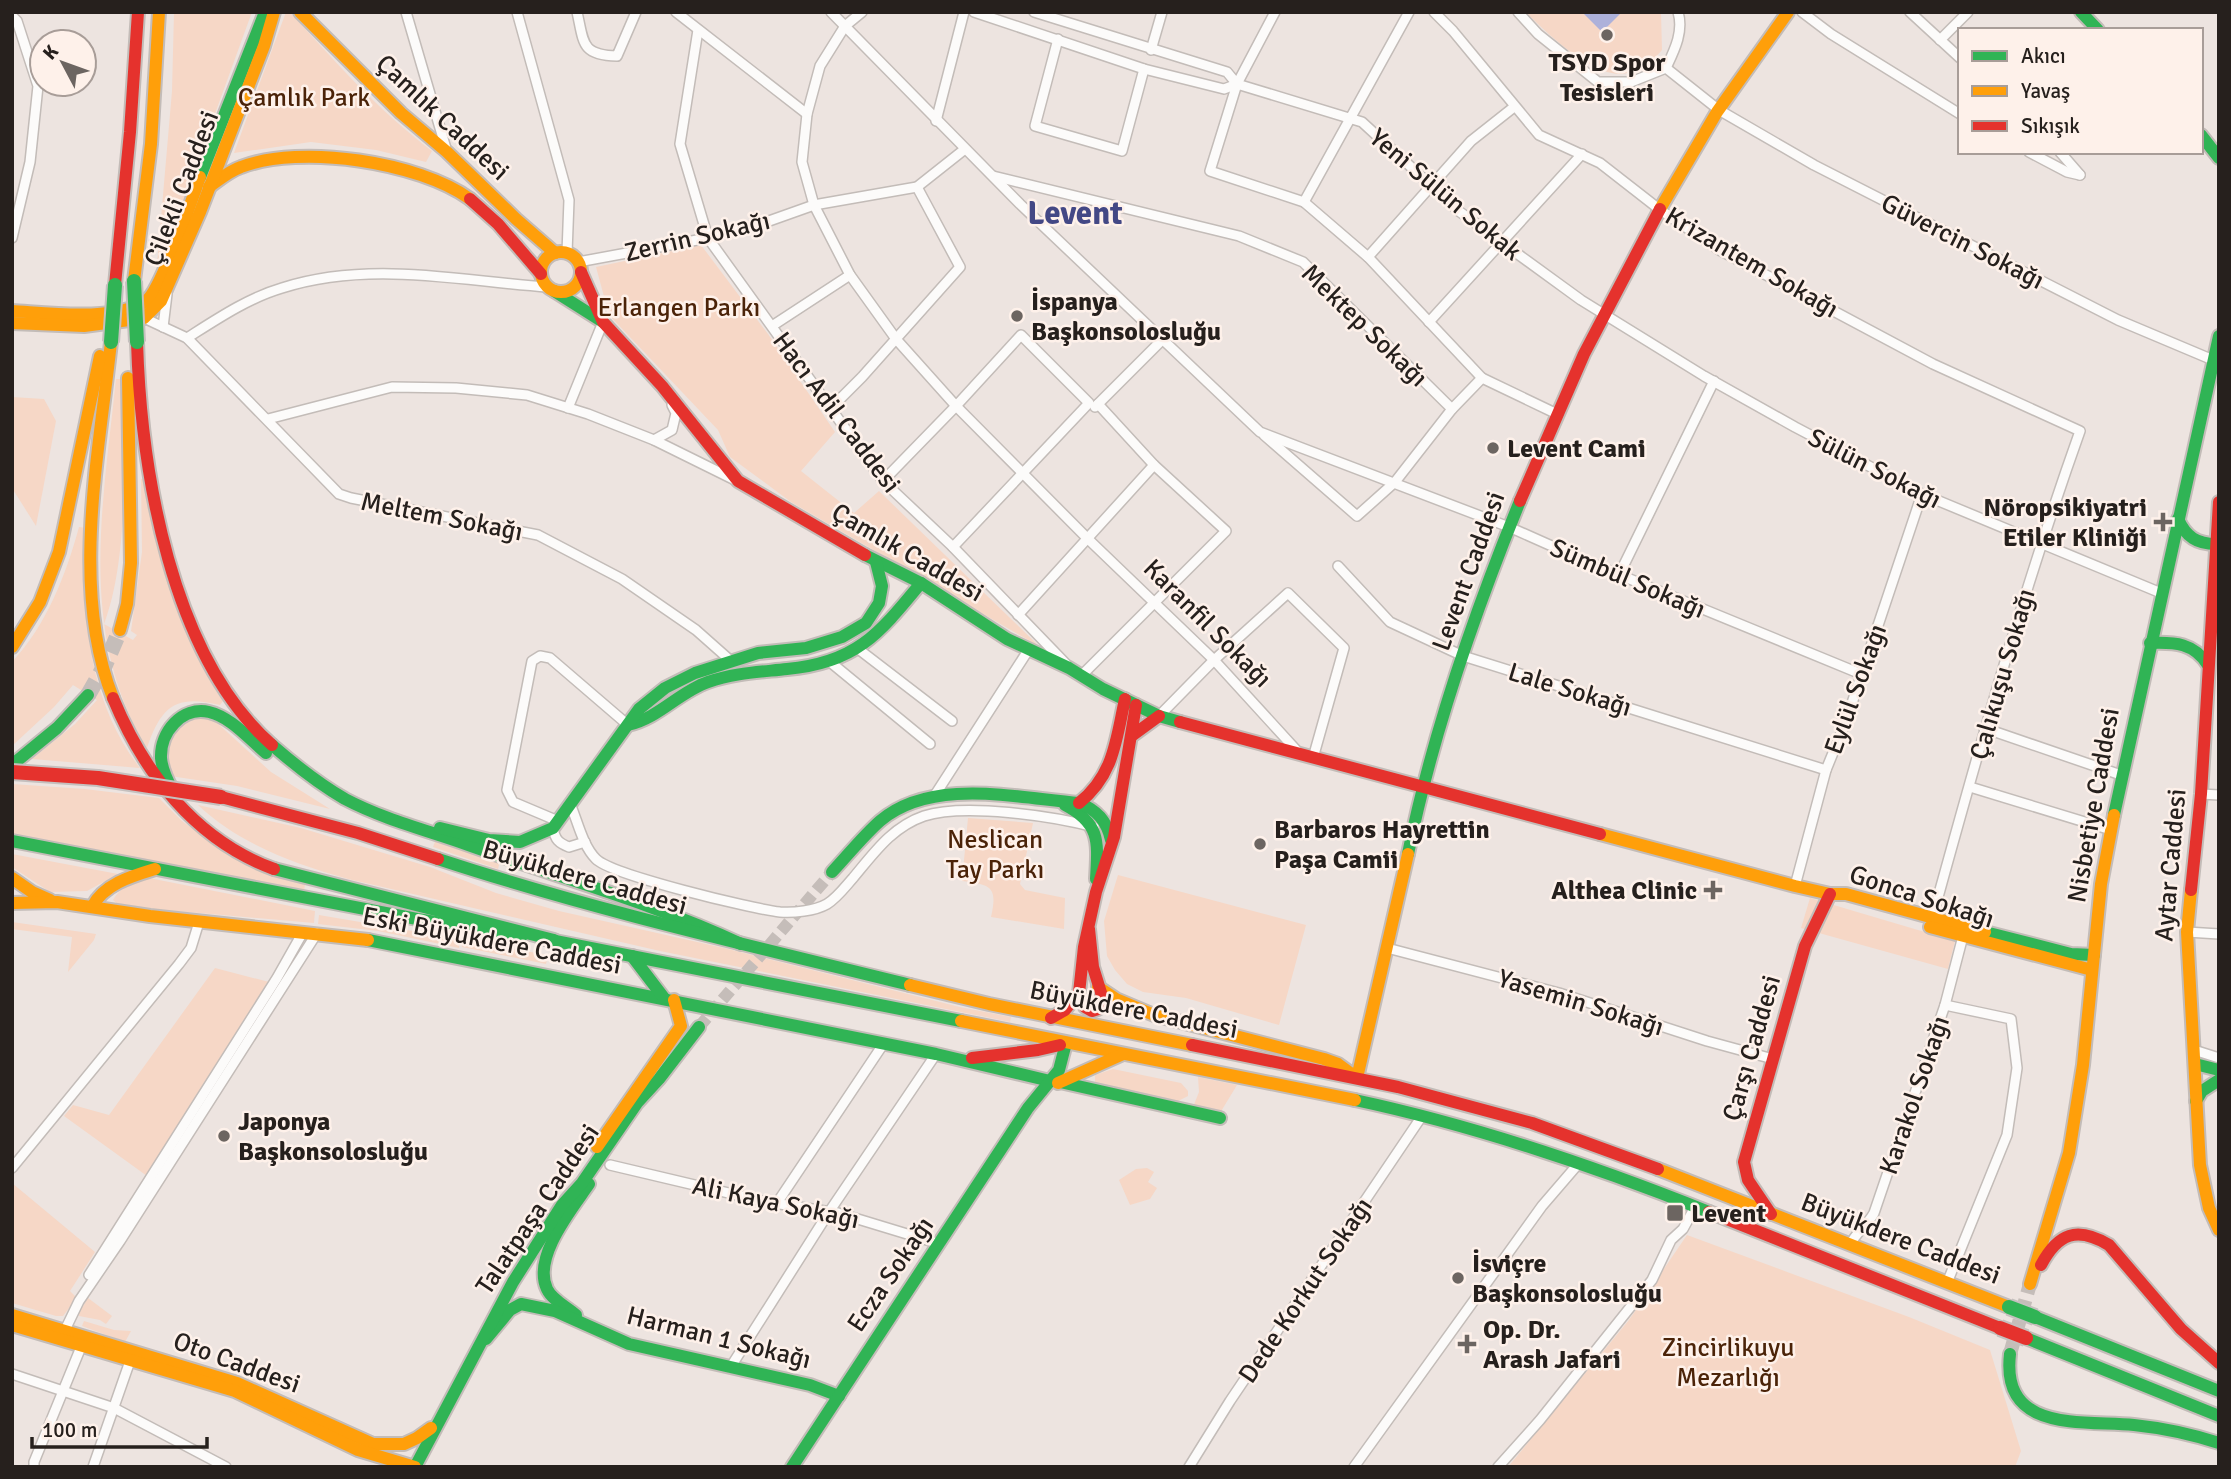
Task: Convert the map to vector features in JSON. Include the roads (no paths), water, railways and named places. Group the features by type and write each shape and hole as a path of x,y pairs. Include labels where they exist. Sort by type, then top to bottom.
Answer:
{"main road":[{"path":"138,12 130,132 107,341 92,550 93,607 98,650 124,726 163,789 185,812 222,843 271,867 480,918 554,940"},
{"path":"120,630 127,604 131,563 134,281 150,144 159,12"},
{"name":"Çilekli Caddesi","path":"144,318 167,291 209,187 216,154 265,12"},
{"name":"Çilekli Caddesi","path":"83,320 146,300 155,289 264,46 274,12"},
{"name":"Çamlık Caddesi","path":"300,12 391,104 447,152 516,219 570,260 603,322"},
{"name":"Levent Caddesi","path":"1357,1078 1423,786 1463,656 1509,527 1555,413 1659,209 1719,110 1788,12"},
{"path":"2081,12 2096,28"},
{"path":"2203,136 2219,148"},
{"path":"2203,137 2219,158"},
{"path":"216,154 235,164 245,165"},
{"name":"Çamlık Caddesi","path":"209,187 245,165 285,158 367,160 422,174 445,183 477,205 504,229 548,284 603,322 662,386 738,481 876,562 921,583 1007,639 1159,716 1307,757"},
{"path":"546,259 570,260 577,284 566,291 548,284 546,259"},
{"path":"12,311 83,320"},
{"path":"12,323 144,318"},
{"name":"Nisbetiye Caddesi","path":"2219,336 2121,775 2101,884 2083,1065 2069,1153 2029,1284 2046,1254 2062,1238 2074,1233 2097,1236 2109,1245 2181,1329 2219,1363"},
{"path":"133,340 146,455 170,568 194,636 209,666 237,709 280,753 337,794 362,806 524,865 693,922 741,944"},
{"path":"12,648 33,617 60,552 107,341"},
{"name":"Aytar Caddesi","path":"2219,502 2213,666 2187,932 2200,1157 2219,1230"},
{"path":"2178,519 2182,530 2191,539 2204,544 2216,544"},
{"path":"362,806 489,840 520,842 555,825 639,709 665,688 695,673 758,653 806,648 842,637 866,623 879,603 882,586 876,562"},
{"path":"628,725 641,724 676,698 707,682 760,670 809,667 847,655 881,632 921,583"},
{"path":"853,630 858,648"},
{"path":"2150,643 2174,642 2187,645 2203,654 2213,666"},
{"path":"731,661 743,674"},
{"path":"12,765 57,728 88,695"},
{"path":"1096,892 1110,849 1133,735 1131,702"},
{"path":"1079,803 1097,790 1106,777 1131,702"},
{"path":"185,812 161,761 162,744 165,733 173,723 183,715 194,712 205,711 227,720 280,765 317,789 337,794"},
{"path":"1133,735 1159,716"},
{"path":"1307,757 1795,886"},
{"name":"Büyükdere Caddesi","path":"12,772 98,778 221,797 358,833 584,906 1051,1018 1432,1095 1531,1124 1628,1157 2219,1391"},
{"path":"832,872 881,820 913,802 935,795 960,793 1086,805 1103,818 1111,838 1110,849"},
{"path":"1055,802 1076,810 1094,828 1099,850 1096,892 1084,947 1079,993 1085,1007 1093,1011 1098,1009 1103,999 1089,947 1089,929"},
{"name":"Büyükdere Caddesi","path":"12,841 417,919 554,940 1357,1100 1422,1116 1516,1141 1579,1163 2219,1416"},
{"path":"92,907 100,895 119,882 155,869"},
{"path":"12,878 32,892 57,902"},
{"name":"Gonca Sokağı","path":"1795,886 1830,894 1837,900 2071,954 2093,963"},
{"name":"Çarşı Caddesi","path":"1771,1214 1748,1180 1744,1162 1805,946 1830,894"},
{"name":"Eski Büyükdere Caddesi","path":"12,903 57,902 199,922 310,932 386,943 884,1043 1220,1118"},
{"name":"Gonca Sokağı","path":"1931,923 1963,936 2093,963"},
{"path":"562,1205 574,1181 681,1026 669,999 632,956"},
{"path":"1098,987 1116,999 1154,1015 1324,1059 1338,1064 1357,1078"},
{"path":"1055,1082 1066,1043 1051,1018 1065,1010 1079,993"},
{"name":"Talatpaşa Caddesi","path":"415,1467 513,1282 562,1205 582,1183 637,1103 699,1027"},
{"path":"958,1059 984,1058 1066,1043"},
{"path":"1055,1082 1123,1054"},
{"path":"2194,1057 2219,1070"},
{"path":"587,1324 547,1289 544,1273 547,1250 603,1162 645,1106 659,1079"},
{"path":"2196,1101 2202,1091 2219,1080"},
{"name":"Ecza Sokağı","path":"792,1467 1028,1108 1055,1082"},
{"path":"481,1344 500,1326 508,1311 521,1304 555,1311 587,1324"},
{"name":"Oto Caddesi","path":"12,1315 237,1383 373,1444 391,1447 406,1445 420,1438 436,1423"},
{"name":"Harman 1 Sokağı","path":"587,1324 629,1344 810,1385 839,1395"},
{"name":"Oto Caddesi","path":"12,1325 235,1391 358,1450 415,1467"},
{"path":"2010,1354 2009,1384 2015,1397 2034,1413 2058,1419 2172,1431 2219,1443"}],"street":[{"path":"406,12 447,152"},
{"path":"517,12 569,200 570,260"},
{"path":"577,12 585,46 597,55 617,56 636,12"},
{"path":"676,12 807,114"},
{"name":"Sümbül Sokağı","path":"831,12 991,176 1260,432 1357,516 1395,482"},
{"name":"Karanfil Sokağı","path":"862,12 845,26 820,66 807,114 803,162 814,205 850,275 896,339 956,407 1214,660 1307,757"},
{"path":"936,121 964,12"},
{"path":"974,12 1144,69 1224,89 1237,84"},
{"path":"1034,12 1227,72 1237,84"},
{"path":"1151,50 1162,12"},
{"path":"1275,12 1237,84 1210,171 1304,202 1368,257 1482,378 1555,413"},
{"path":"1304,202 1348,118 1409,12"},
{"name":"Krizantem Sokağı","path":"1434,12 1453,31 1539,135 1600,163 1659,209 1721,251 1933,364 2080,430"},
{"path":"1518,12 1538,34 1598,82 1631,82 1666,68 1678,41 1678,12"},
{"path":"1802,12 1831,34 1958,113"},
{"path":"1910,12 1958,56"},
{"path":"1940,40 1968,12"},
{"path":"12,16 38,86 30,162 12,238"},
{"name":"Hacı Adil Caddesi","path":"698,30 680,144 708,239 883,481 953,547 1076,672"},
{"path":"1058,39 1035,126 1122,151 1144,69"},
{"name":"Güvercin Sokağı","path":"1666,68 1719,110 1814,165 2040,282 2118,320 2213,360"},
{"name":"Yeni Sülün Sokak","path":"1237,84 1362,122 1460,212 1603,316"},
{"path":"1368,257 1471,141 1514,107"},
{"path":"831,408 960,267 917,187 965,149"},
{"path":"1429,322 1582,154"},
{"path":"2033,154 2080,176 2062,154"},
{"name":"Mektep Sokağı","path":"991,176 1239,236 1303,262 1452,409 1482,378"},
{"name":"Zerrin Sokağı","path":"570,260 708,239 814,205 917,187"},
{"path":"187,338 228,312 281,288 346,274 405,273 548,284"},
{"path":"772,326 850,275"},
{"path":"163,327 167,291"},
{"name":"Sülün Sokağı","path":"1603,316 1795,428 1922,494 2161,593"},
{"name":"Meltem Sokağı","path":"144,318 187,338 339,494 538,535 622,579 696,630 731,661"},
{"path":"568,408 603,322"},
{"path":"883,481 956,407 1021,335 1226,531 1154,603 1076,672"},
{"path":"953,547 1022,474 1163,339"},
{"path":"1619,575 1714,382"},
{"path":"654,440 672,430 676,413 662,386"},
{"path":"268,419 391,387 456,388 527,395 654,440 738,481"},
{"path":"1395,482 1452,409"},
{"name":"Çalıkuşu Sokağı","path":"1931,923 1984,728 2040,543 2080,430"},
{"name":"Sümbül Sokağı","path":"1260,432 1509,527 1861,674"},
{"path":"1018,615 1154,465"},
{"name":"Eylül Sokağı","path":"1795,886 1826,770 1846,721 1922,494"},
{"name":"Lale Sokağı","path":"1338,566 1390,622 1463,656 1826,770"},
{"path":"1159,716 1214,660 1288,593 1345,648 1307,757"},
{"path":"858,648 952,721"},
{"path":"935,795 1029,649"},
{"path":"585,842 569,848 560,843 554,836 555,825 513,802 507,790 532,661 540,656 550,658 628,725"},
{"path":"829,661 930,744"},
{"path":"1984,728 2121,775"},
{"path":"1969,787 2111,830"},
{"path":"2201,794 2219,795"},
{"path":"571,806 585,842 596,860 618,872 780,912 804,911 825,905 839,895 887,837 905,824 927,815 947,811 985,812 1045,818 1094,828"},
{"path":"12,1168 191,948 199,922"},
{"path":"78,1292 277,978 310,932"},
{"path":"65,1330 79,1301 120,1241 310,932"},
{"path":"2187,932 2219,934"},
{"name":"Karakol Sokağı","path":"1850,1245 1855,1235 1864,1230 1874,1213 1945,1004 1963,936"},
{"name":"Yasemin Sokağı","path":"1387,948 1559,993 1707,1041 1773,1059"},
{"path":"1945,1004 2011,1018 2017,1068 2007,1135 1947,1283"},
{"path":"777,1203 884,1043"},
{"path":"730,1367 829,1212 936,1054"},
{"path":"2194,1057 2219,1058"},
{"name":"Dede Korkut Sokağı","path":"1189,1467 1230,1401 1422,1116"},
{"path":"1354,1467 1542,1206 1579,1163"},
{"name":"Ali Kaya Sokağı","path":"610,1165 777,1203 829,1212 940,1244"},
{"path":"1498,1467 1652,1280 1671,1240 1683,1229 1695,1207"},
{"path":"34,1467 81,1347"},
{"path":"93,1467 130,1361"},
{"path":"12,1374 114,1408 226,1467"}],"water":[{"path":"1582,12 1622,12 1602,32"}],"tunnel":[{"path":"88,695 120,630"},
{"path":"699,1027 832,872"},
{"path":"2010,1354 2030,1284"}],"place":[{"name":"TSYD Spor Tesisleri","path":"1607,35"},
{"name":"İspanya Başkonsolosluğu","path":"1017,316"},
{"name":"Levent Cami","path":"1493,448"},
{"name":"Nöropsikiyatri Etiler Kliniği","path":"2163,522"},
{"name":"Barbaros Hayrettin Paşa Camii","path":"1260,844"},
{"name":"Althea Clinic","path":"1713,890"},
{"name":"Japonya Başkonsolosluğu","path":"224,1136"},
{"name":"Levent","path":"1675,1213"},
{"name":"İsviçre Başkonsolosluğu","path":"1458,1278"},
{"name":"Op. Dr. Arash Jafari","path":"1467,1344"}],"district":[{"name":"Levent","path":"1075,212"}],"park label":[{"name":"Çamlık Park","path":"304,97"},
{"name":"Erlangen Parkı","path":"679,307"},
{"name":"Neslican Tay Parkı","path":"995,854"},
{"name":"Zincirlikuyu Mezarlığı","path":"1728,1362"}]}
